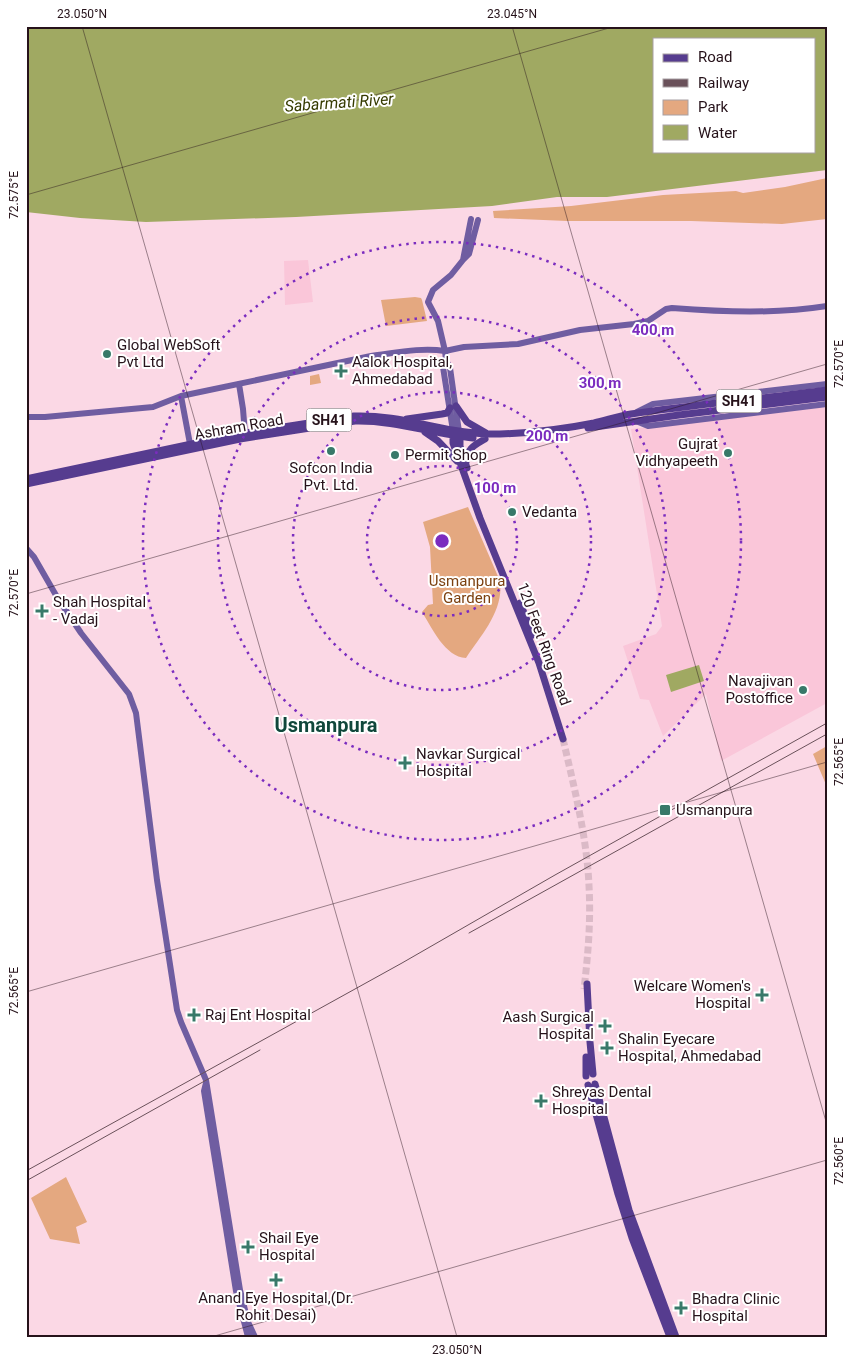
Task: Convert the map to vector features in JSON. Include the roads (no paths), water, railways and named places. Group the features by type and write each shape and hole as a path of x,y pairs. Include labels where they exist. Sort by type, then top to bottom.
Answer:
{"main road":[{"path":"456,434 453,407 444,367 446,360 445,351 438,321 428,302 433,290 451,275 469,254 475,222"},
{"path":"26,416 45,418 153,407 181,396 371,356 400,352 445,351 464,347 518,344 580,330 648,321 666,309 672,308 738,312 827,306"},
{"path":"239,384 244,434"},
{"path":"827,384 653,404 635,417 648,426 827,404"},
{"name":"SH41","path":"635,417 827,390"},
{"path":"181,396 190,444"},
{"path":"652,415 827,397"},
{"path":"402,420 447,413 453,407"},
{"path":"422,429 438,441 463,465 468,453 474,446 487,437 467,422 453,407"},
{"name":"Ashram Road","path":"26,479 190,444 354,416 373,416 402,420 456,434"},
{"name":"Ashram Road","path":"26,484 240,439 355,421 386,422 422,429 487,437 635,417"},
{"name":"120 Feet Ring Road","path":"456,434 453,443 485,516 542,660 565,739"},
{"path":"26,548 34,557 57,598 81,633 129,694 136,713 157,880 177,1010 206,1080 240,1290 248,1322 255,1337"},
{"path":"586,987 585,1001 590,1075 585,1081 591,1085 632,1238 670,1337"},
{"path":"590,1075 597,1080 591,1085"},
{"path":"207,1086 204,1091 236,1291 248,1337"},
{"path":"625,1207 676,1337"}],"water":[{"name":"Sabarmati River","path":"26,26 827,26 827,170 607,197 557,197 492,206 296,217 146,222 26,212"},
{"path":"699,665 704,681 671,692 666,675"}],"tunnel":[{"path":"563,739 579,812 588,868 590,899 584,989"}],"railway":[{"path":"26,1171 402,963 827,723"},
{"path":"469,933 827,734"},
{"path":"26,1181 260,1050"}],"place":[{"name":"Global WebSoft Pvt Ltd","path":"107,354"},
{"name":"Aalok Hospital, Ahmedabad","path":"341,371"},
{"name":"Sofcon India Pvt. Ltd.","path":"331,451"},
{"name":"Gujrat Vidhyapeeth","path":"728,453"},
{"name":"Permit Shop","path":"395,455"},
{"name":"Vedanta","path":"512,512"},
{"name":"Shah Hospital - Vadaj","path":"42,611"},
{"name":"Navajivan Postoffice","path":"803,690"},
{"name":"Navkar Surgical Hospital","path":"405,763"},
{"name":"Usmanpura","path":"665,810"},
{"name":"Welcare Women's Hospital","path":"762,995"},
{"name":"Raj Ent Hospital","path":"194,1015"},
{"name":"Aash Surgical Hospital","path":"605,1026"},
{"name":"Shalin Eyecare Hospital, Ahmedabad","path":"607,1048"},
{"name":"Shreyas Dental Hospital","path":"541,1101"},
{"name":"Shail Eye Hospital","path":"248,1247"},
{"name":"Anand Eye Hospital,(Dr. Rohit Desai)","path":"276,1280"},
{"name":"Bhadra Clinic Hospital","path":"681,1308"}],"district":[{"name":"Usmanpura","path":"326,725"}],"park label":[{"name":"Usmanpura Garden","path":"467,590"}]}
